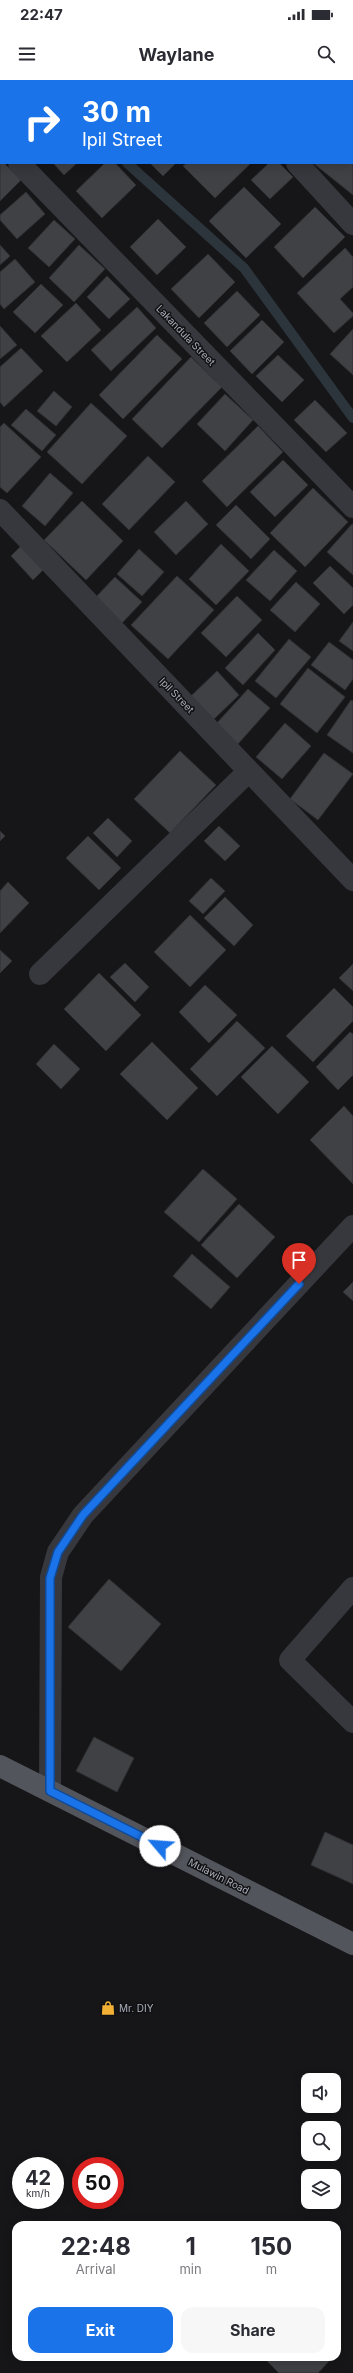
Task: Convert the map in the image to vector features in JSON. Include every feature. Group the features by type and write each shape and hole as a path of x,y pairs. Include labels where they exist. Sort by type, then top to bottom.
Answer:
{"main road":[{"name":"Mulawin Road","path":"0,1766 353,1944"}],"street":[{"name":"Lakandula Street","path":"20,164 353,507"},
{"path":"297,164 353,224"},
{"name":"Ipil Street","path":"0,510 353,880"},
{"path":"40,974 249,771"},
{"path":"50,1791 50,1578 58,1552 83,1515 353,1226"},
{"path":"353,1588 290,1660 353,1722"}],"building":[{"path":"0,164 5,164 21,180 0,201"},
{"path":"54,164 76,164 64,175"},
{"path":"104,164 116,164 136,185 102,218 76,191"},
{"path":"151,164 175,164 163,176"},
{"path":"186,164 250,164 215,198 183,166"},
{"path":"268,164 280,164 293,177 270,199 251,180"},
{"path":"314,164 353,164 353,195"},
{"path":"244,187 281,224 246,258 209,221"},
{"path":"26,192 45,214 17,239 0,220 0,215"},
{"path":"315,207 345,237 303,278 274,247"},
{"path":"158,219 186,247 157,275 130,247"},
{"path":"54,220 75,239 49,267 28,248"},
{"path":"0,245 10,256 0,265"},
{"path":"79,245 105,269 74,302 49,278"},
{"path":"345,248 353,257 353,287 340,299 353,313 353,316 334,333 297,293"},
{"path":"208,254 235,282 199,318 171,289"},
{"path":"15,259 35,282 4,309 0,304 0,272"},
{"path":"107,276 130,299 109,319 87,297"},
{"path":"41,284 63,305 35,333 13,312"},
{"path":"237,291 260,315 227,347 204,323"},
{"path":"76,303 101,330 67,362 41,336"},
{"path":"137,307 156,328 111,371 91,350"},
{"path":"262,320 284,342 252,374 230,351"},
{"path":"0,326 17,345 0,359"},
{"path":"353,329 353,375 330,354"},
{"path":"157,335 182,359 123,419 99,395"},
{"path":"21,348 43,371 4,407 0,402 0,367"},
{"path":"278,355 304,380 282,402 256,376"},
{"path":"191,357 222,387 162,448 132,419"},
{"path":"54,391 72,407 56,426 37,411"},
{"path":"225,394 253,420 225,451 197,424"},
{"path":"315,400 347,433 326,452 294,420"},
{"path":"91,403 127,436 82,484 47,452"},
{"path":"26,409 56,435 42,451 11,425"},
{"path":"4,423 41,457 7,493 0,487 0,427"},
{"path":"258,426 283,452 227,507 202,481"},
{"path":"148,456 175,482 129,530 102,504"},
{"path":"283,460 308,485 275,517 250,492"},
{"path":"50,473 73,493 45,526 22,506"},
{"path":"313,488 348,522 305,567 270,533"},
{"path":"82,501 123,541 86,580 44,540"},
{"path":"186,501 208,524 176,555 154,532"},
{"path":"236,505 270,539 251,559 216,525"},
{"path":"353,524 353,575 327,552"},
{"path":"24,543 47,566 33,580 11,556"},
{"path":"221,544 249,571 216,605 189,579"},
{"path":"139,549 164,572 142,596 117,574"},
{"path":"274,550 297,571 270,601 246,580"},
{"path":"330,566 353,588 353,605 344,614 313,583"},
{"path":"177,576 214,610 168,659 131,625"},
{"path":"115,577 142,602 121,624 94,599"},
{"path":"296,582 320,604 295,632 270,610"},
{"path":"237,596 262,620 226,657 201,633"},
{"path":"353,622 353,651 339,641"},
{"path":"258,633 275,650 243,685 225,668"},
{"path":"289,639 311,657 276,698 255,681"},
{"path":"329,642 353,660 353,679 345,690 311,665"},
{"path":"308,668 345,697 317,733 280,704"},
{"path":"217,671 239,695 213,720 190,697"},
{"path":"248,689 270,708 238,744 216,724"},
{"path":"351,700 353,701 353,753 327,735"},
{"path":"285,723 311,746 282,779 256,757"},
{"path":"180,751 216,785 170,833 134,799"},
{"path":"324,753 353,774 318,820 290,799"},
{"path":"108,818 132,841 117,857 93,833"},
{"path":"219,826 240,846 225,861 204,841"},
{"path":"0,831 5,836 0,841"},
{"path":"88,836 121,868 99,890 66,858"},
{"path":"211,878 225,891 203,914 189,901"},
{"path":"8,882 29,903 0,933 0,891"},
{"path":"225,897 253,925 234,946 204,918"},
{"path":"190,915 226,950 190,987 154,952"},
{"path":"0,950 12,961 0,973"},
{"path":"125,963 149,987 135,1002 110,977"},
{"path":"353,964 353,991 339,978"},
{"path":"99,973 141,1015 106,1051 64,1009"},
{"path":"205,985 237,1015 209,1043 179,1012"},
{"path":"334,988 353,1007 353,1021 313,1062 286,1036"},
{"path":"237,1021 265,1048 217,1096 190,1069"},
{"path":"350,1032 353,1034 353,1075 338,1090 316,1067"},
{"path":"152,1042 198,1088 167,1120 120,1074"},
{"path":"54,1044 80,1069 61,1089 36,1064"},
{"path":"272,1046 309,1082 278,1114 241,1077"},
{"path":"344,1106 353,1116 353,1184 310,1140"},
{"path":"203,1169 237,1199 199,1242 164,1212"},
{"path":"239,1204 275,1237 237,1278 201,1245"},
{"path":"192,1254 230,1287 211,1309 173,1276"},
{"path":"353,1282 353,1301 343,1292"},
{"path":"109,1579 161,1624 121,1671 68,1627"},
{"path":"94,1737 134,1758 117,1792 76,1771"},
{"path":"325,1832 353,1845 353,1884 311,1865"},
{"path":"267,2361 329,2361 318,2373 279,2373"}],"waterway":[{"path":"128,164 244,268 353,418"}],"place":[{"name":"Mr. DIY","path":"108,2008"}],"route":[{"path":"160,1846 50,1791 50,1578 58,1552 83,1515 299,1284"}]}
